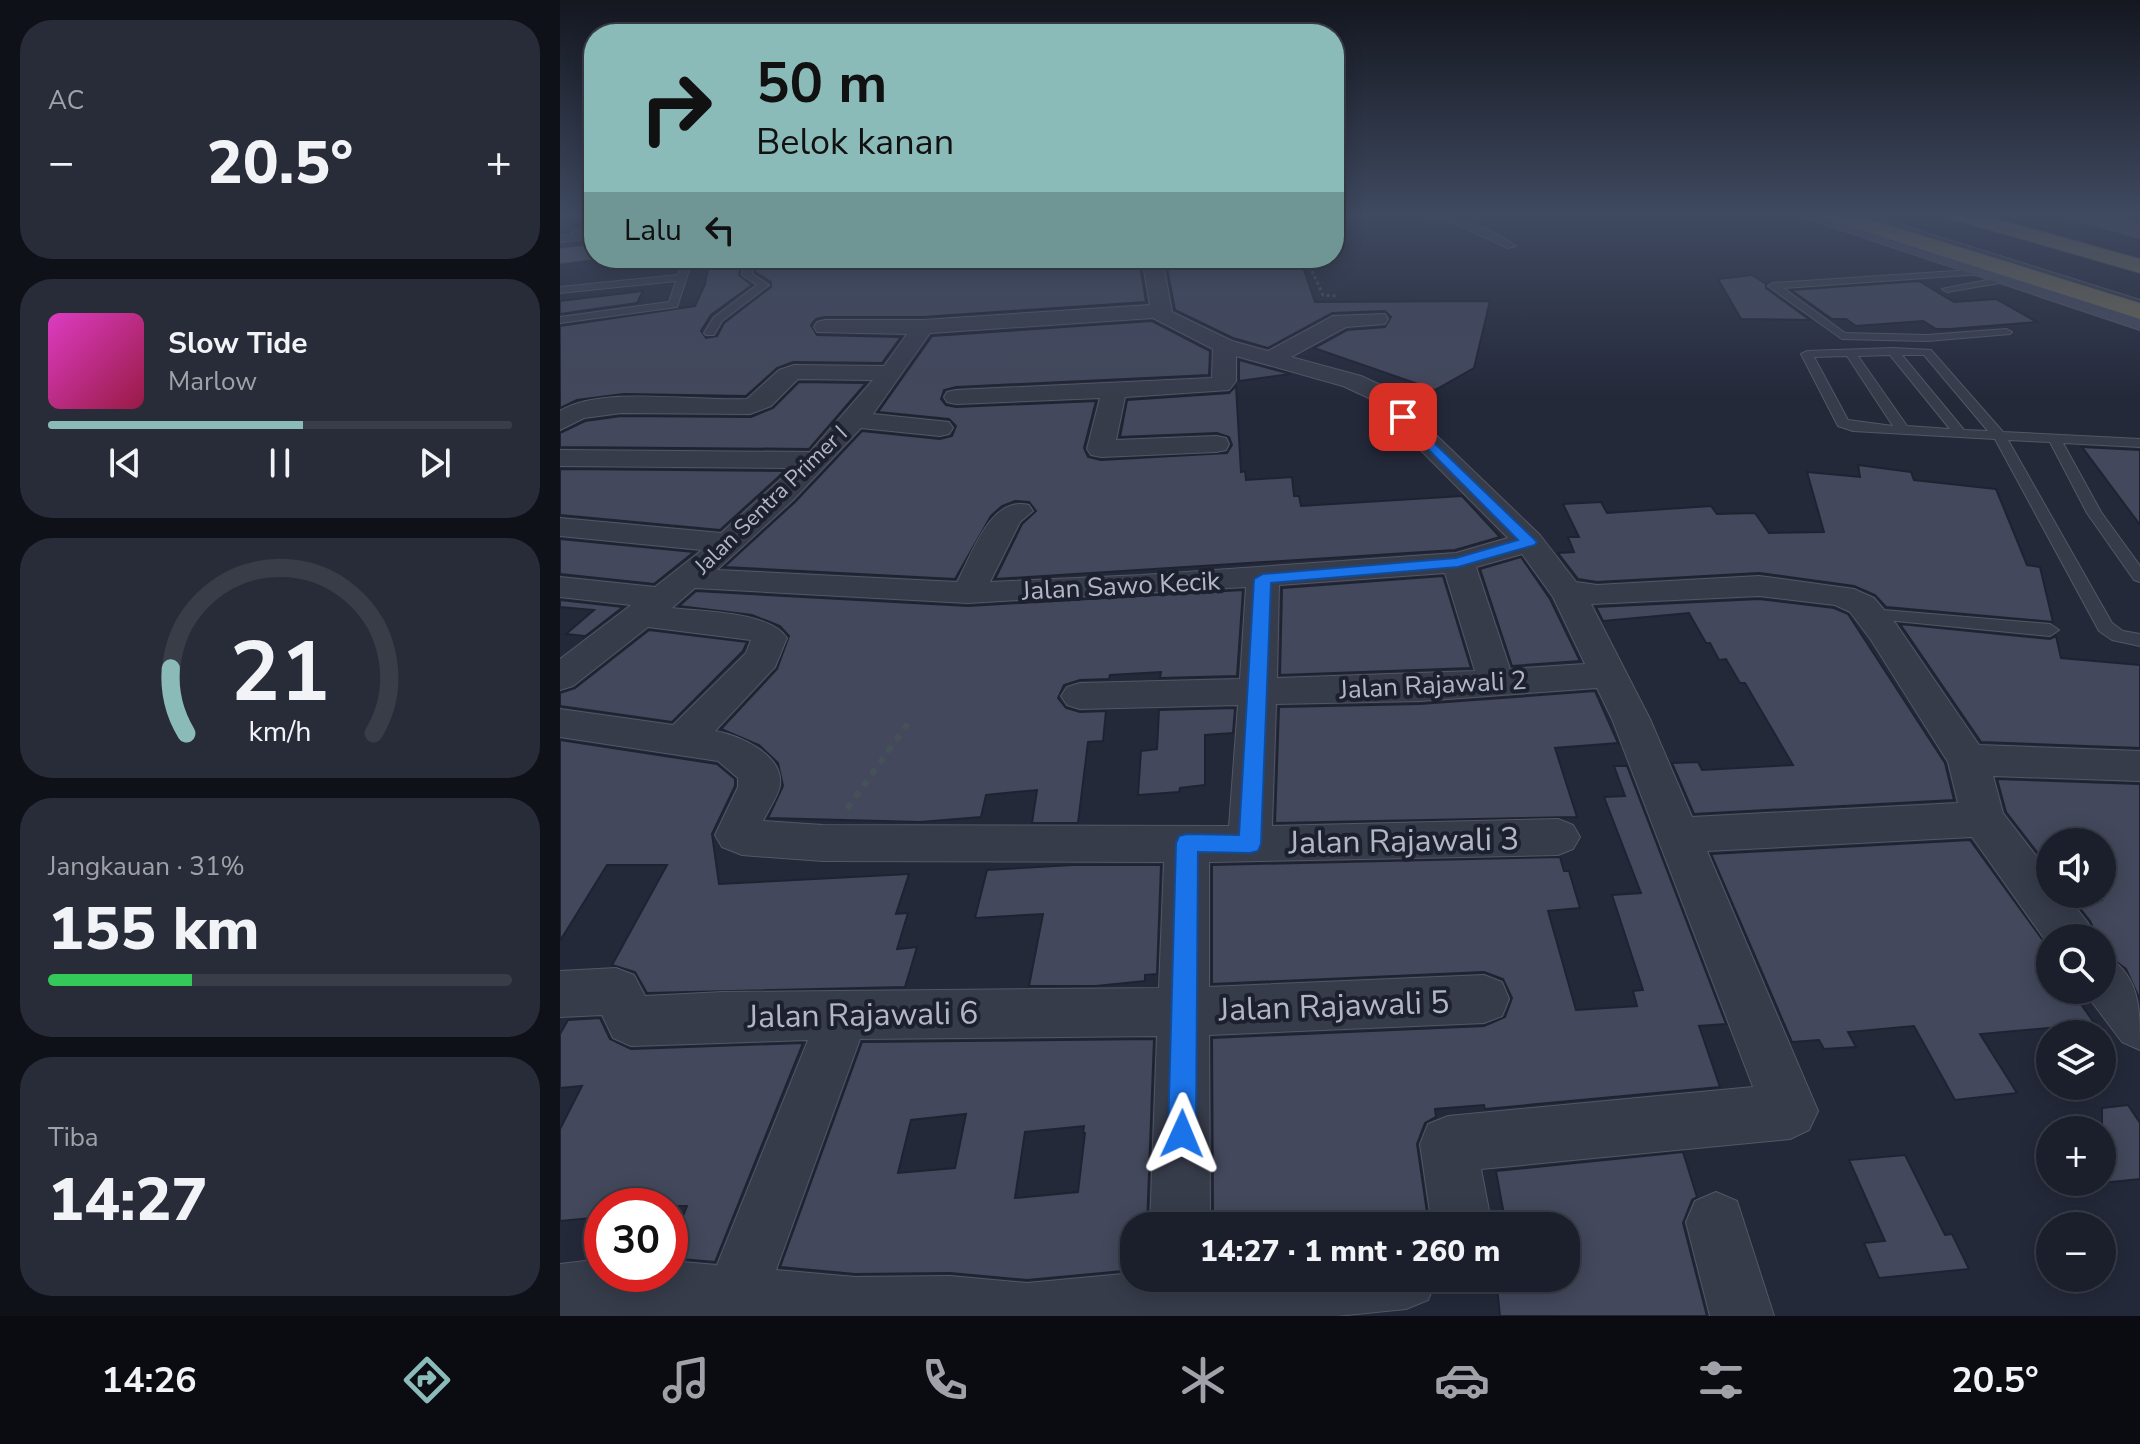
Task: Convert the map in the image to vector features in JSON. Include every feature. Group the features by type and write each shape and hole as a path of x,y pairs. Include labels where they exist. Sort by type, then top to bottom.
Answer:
{"highway":[{"path":"2023,274 2140,311"},
{"path":"2117,274 2140,281"}],"street":[{"path":"1154,274 1160,311 1172,321 1224,346 1352,381 1378,393 1529,542 1560,586 1567,591 1631,719 1790,1111 1448,1144 1460,1212"},
{"path":"1993,274 2140,322"},
{"path":"825,327 923,327 1160,311"},
{"path":"1271,359 1341,321 1377,319"},
{"name":"Jalan Sentra Primer I","path":"560,677 665,597 818,460 855,420 923,327"},
{"path":"956,397 1220,385 1224,381 1224,346"},
{"path":"560,422 575,412 616,407 753,406 794,372 892,373"},
{"path":"1114,390 1101,449 1216,444"},
{"path":"855,420 940,428"},
{"path":"565,462 818,460"},
{"path":"968,593 1008,517 1018,511"},
{"path":"560,527 728,543"},
{"name":"Jalan Sawo Kecik","path":"665,597 968,593 1263,579 1458,562 1529,542"},
{"path":"1458,562 1497,684"},
{"path":"1250,844 1263,579"},
{"path":"1567,591 1597,595 1759,586 1842,596 1862,605 1968,760 1983,819 2061,924"},
{"path":"560,587 665,597 765,633 769,638 762,658 680,743 560,723"},
{"name":"Jalan Rajawali 2","path":"1080,696 1497,684 1610,675"},
{"name":"Jalan Rajawali 3","path":"680,743 729,748 757,772 759,787 737,830 739,836 823,843 1250,844 1558,837"},
{"path":"1968,760 2140,766"},
{"path":"1681,835 1983,819"},
{"path":"1180,1212 1187,843"},
{"name":"Jalan Rajawali 6","path":"560,994 616,991 631,1021 843,1015 1185,1012"},
{"path":"2116,995 2140,1025"},
{"name":"Jalan Rajawali 5","path":"1185,1012 1484,999"},
{"path":"731,1307 843,1015"},
{"path":"1716,1222 1742,1316"},
{"path":"560,1295 626,1288 731,1307 950,1308 1027,1315 1265,1292"}],"lane":[{"path":"710,333 718,319 764,285 747,274"},
{"path":"1942,274 1773,286 1842,336 1927,338 2006,332"},
{"path":"2049,274 2140,303"},
{"path":"1924,276 1966,300"},
{"path":"560,290 683,277 671,306 560,320"},
{"path":"1947,289 2007,279"},
{"path":"1893,351 1961,434"},
{"path":"1850,352 1903,430"},
{"path":"2140,443 2000,437 1853,427 1843,423 1807,354 1927,352 2000,437 2105,627 2118,636 2140,640"},
{"path":"2054,438 2094,513 2140,577"},
{"path":"1871,614 2050,630"}],"path":[{"path":"823,843 911,719"}],"building":[{"path":"707,274 739,274 752,285 711,315 701,331 706,338 717,336 724,323 771,287 771,282 759,274 1142,274 1146,302 923,317 824,317 816,319 811,325 817,335 901,337 882,363 793,362 777,368 746,396 624,394 577,400 560,408 560,326 695,306"},
{"path":"1168,274 1306,274 1315,302 1490,301 1474,368 1435,390 1314,348 1347,330 1385,327 1391,317 1385,311 1332,313 1268,348 1233,338 1175,310"},
{"path":"1752,275 1810,320 1741,319 1718,279"},
{"path":"1919,281 1954,302 1996,299 2037,322 1950,329 1936,329 1923,321 1856,326 1846,319 1832,319 1791,290"},
{"path":"643,291 637,303 560,314 560,301"},
{"path":"1152,321 1210,351 1209,375 956,387 944,390 941,399 946,405 956,407 1096,401 1084,448 1088,457 1101,460 1227,453 1232,445 1229,437 1217,433 1120,437 1127,400 1229,393 1236,386 1241,472 1245,471 1246,480 1292,477 1294,496 1299,496 1301,506 1462,496 1500,537 1455,550 995,579 1022,524 1036,511 1029,502 1015,501 1002,506 991,516 955,579 724,567 795,502 862,431 940,439 952,436 956,426 949,419 878,412 932,336"},
{"path":"1239,360 1291,374 1239,381"},
{"path":"799,382 866,383 809,449 560,447 560,433 585,421 621,416 751,417 773,408"},
{"path":"2082,447 2140,450 2140,525"},
{"path":"1858,465 1911,472 1914,480 1996,489 2027,565 2040,567 2053,622 1886,607 1875,595 1854,586 1759,573 1597,582 1578,579 1558,553 1574,552 1568,537 1579,537 1563,504 1601,502 1607,513 1711,506 1717,514 1755,513 1769,533 1824,532 1807,472 1860,477"},
{"path":"560,469 785,471 720,530 560,515"},
{"path":"560,539 694,552 654,584 560,574"},
{"path":"1521,557 1550,599 1580,661 1512,666 1480,569"},
{"path":"1443,576 1471,668 1280,675 1282,588"},
{"path":"1243,590 1237,676 1160,678 1161,672 1110,675 1109,679 1080,680 1064,685 1058,698 1066,708 1080,712 1106,711 1103,741 1088,742 1078,823 1032,823 1037,790 986,795 981,817 920,822 768,818 783,786 778,763 759,745 721,729 777,669 789,636 780,626 752,615 679,606 696,591 968,606"},
{"path":"1759,599 1834,608 1848,614 1945,763 1954,800 1694,814 1672,763 1698,762 1702,770 1793,765 1745,683 1740,683 1726,659 1719,660 1689,613 1603,621 1596,607"},
{"path":"560,600 623,607 583,638 585,636 566,634 594,610 560,607"},
{"path":"1900,624 2050,639 2056,636 2061,658 2140,665 2140,748 1981,742"},
{"path":"649,630 747,642 743,651 672,722 560,706 560,693 575,688"},
{"path":"1595,691 1618,743 1555,748 1577,817 1275,823 1279,707 1420,704"},
{"path":"1235,708 1233,733 1205,735 1205,785 1180,788 1179,792 1138,795 1141,751 1157,749 1159,710"},
{"path":"560,740 717,764 735,779 735,786 712,834 719,884 909,874 896,914 908,913 897,949 917,947 905,987 647,993 635,972 612,965 667,865 607,865 560,941"},
{"path":"1614,766 1627,766 1726,1024 1699,1026 1720,1087 1485,1109 1484,1105 1435,1109 1436,1117 1425,1123 1417,1144 1427,1212 1213,1212 1212,1038 1484,1026 1505,1017 1512,998 1503,979 1484,972 1212,984 1212,865 1560,857 1564,871 1569,871 1580,908 1548,911 1576,1010 1637,1006 1633,991 1643,990 1612,895 1641,893 1604,797 1625,796"},
{"path":"1997,779 2140,784 2140,1000 2126,969 2116,962 2116,924 2091,924 2080,908 2116,908 2116,828 2036,828 2036,851 2006,812"},
{"path":"1970,840 2036,931 2036,1004 2081,1004 2092,1020 2036,1020 2036,1029 1980,1034 2017,1093 1955,1100 1914,1026 1848,1032 1856,1047 1824,1049 1819,1040 1792,1042 1711,854"},
{"path":"1073,865 1161,865 1157,974 1145,975 1145,981 1096,986 1029,986 1043,914 975,918 987,870"},
{"path":"600,1018 610,1039 631,1049 803,1043 715,1262 688,1260 688,1188 584,1188 584,1219 560,1221 560,1129 582,1086 560,1088 560,1034 568,1020"},
{"path":"1154,1039 1148,1212 1120,1212 1120,1271 1027,1280 950,1273 855,1274 780,1267 862,1042","holes":["966,1114 955,1168 898,1173 911,1120","1084,1126 1078,1192 1015,1198 1025,1132"]},
{"path":"2128,1105 2140,1123 2140,1179 2116,1182 2116,1116 2102,1116 2102,1108"},
{"path":"1683,1152 1697,1197 1692,1200 1683,1223 1707,1316 1500,1316 1497,1292 1580,1292 1580,1212 1503,1212 1496,1171"},
{"path":"1905,1155 1945,1235 1952,1234 1969,1269 1879,1278 1864,1243 1885,1241 1849,1160"}],"route":[{"path":"1182,1134 1187,843 1250,844 1263,579 1458,562 1529,542 1403,417"}]}
